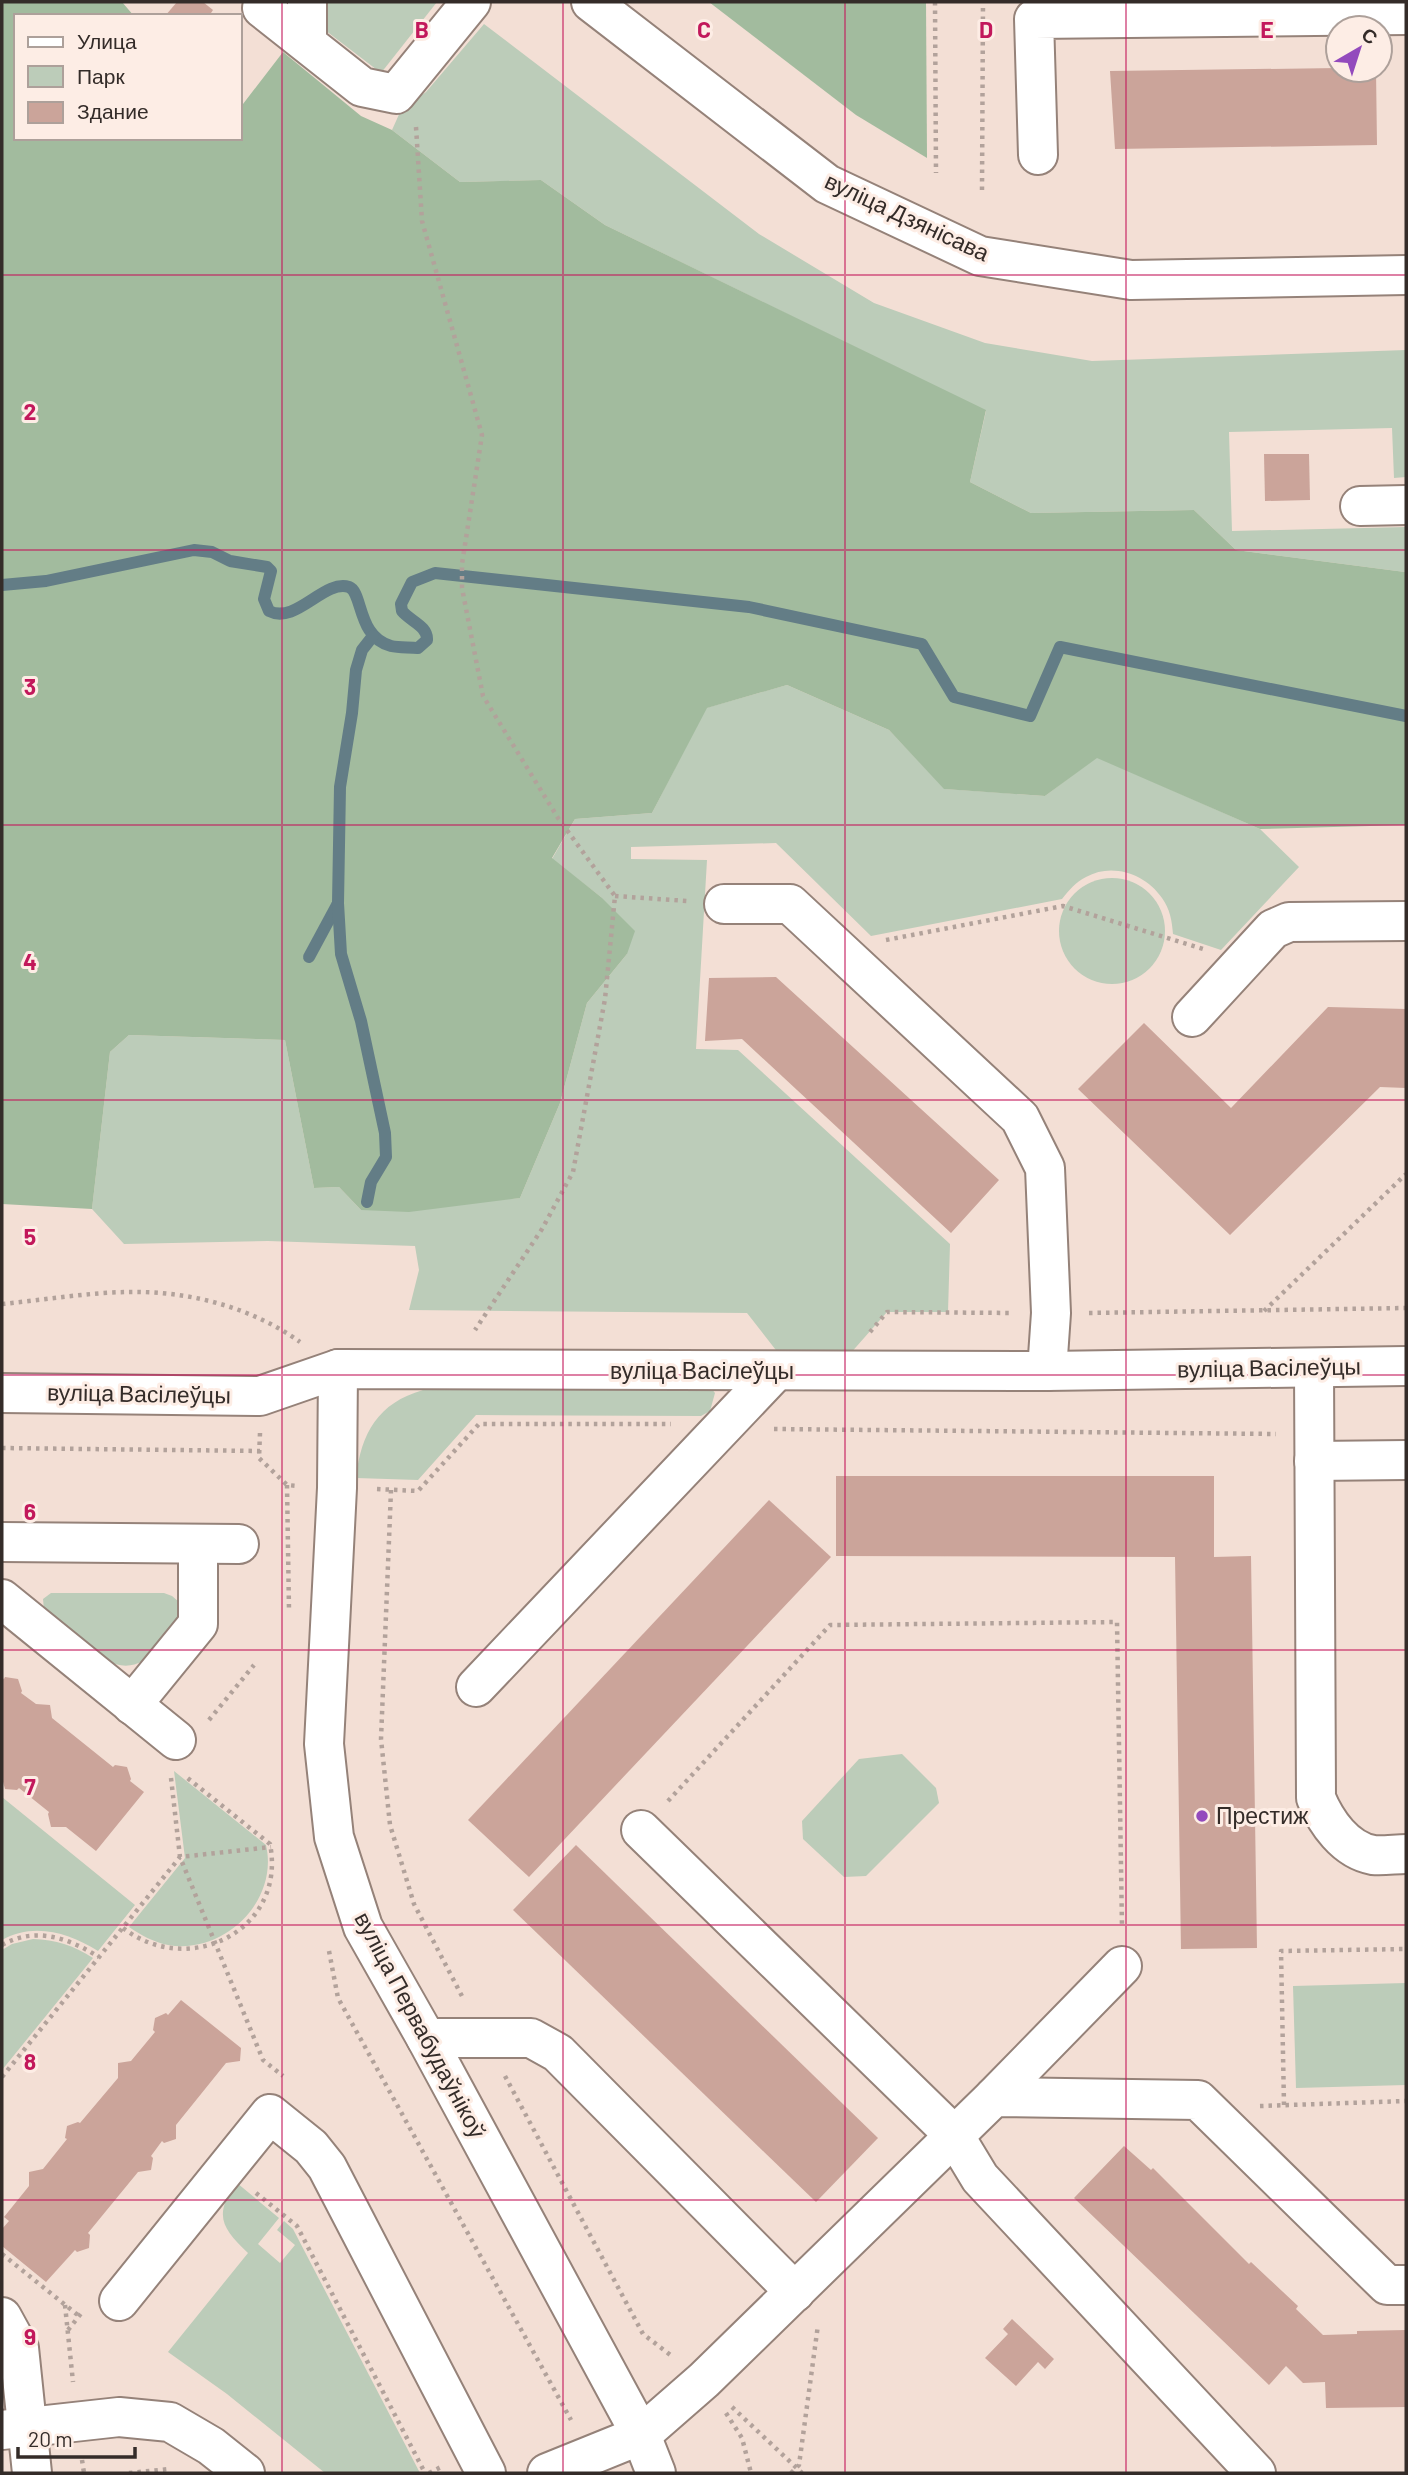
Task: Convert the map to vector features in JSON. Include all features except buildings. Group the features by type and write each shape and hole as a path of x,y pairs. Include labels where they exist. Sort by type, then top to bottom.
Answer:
{"street":[{"path":"307,2 307,42"},
{"path":"262,8 362,87 396,94 471,2"},
{"name":"вуліца Дзянісава","path":"591,2 827,184 980,256 1131,280 1406,275"},
{"path":"1038,155 1034,19 1406,15"},
{"path":"1360,506 1406,505"},
{"path":"724,904 790,904 1020,1118 1045,1168 1051,1313 1047,1371"},
{"path":"1192,1017 1273,929 1289,922 1406,921"},
{"name":"вуліца Васілеўцы","path":"2,1393 260,1396 338,1369 775,1372 1406,1366"},
{"path":"1314,1368 1317,1798 1324,1816 1336,1832 1353,1847 1372,1854 1406,1854"},
{"name":"вуліца Первабудаўнікоў","path":"338,1369 337,1488 324,1744 334,1837 363,1927 641,2435 656,2473"},
{"path":"476,1687 775,1372"},
{"path":"1314,1447 1406,1460"},
{"path":"2,1542 239,1545"},
{"path":"132,1705 198,1624 198,1545"},
{"path":"2,1599 132,1705 179,1756"},
{"path":"641,1830 954,2135 980,2178 1256,2473"},
{"path":"547,2473 641,2435 704,2380 807,2307 954,2135 1122,1966"},
{"path":"426,2038 531,2038 558,2053 807,2307"},
{"path":"994,2096 1198,2100 1387,2286 1406,2285"},
{"path":"119,2301 270,2114 320,2157 334,2179 486,2473"},
{"path":"2,2317 19,2348 14,2428 32,2473"},
{"path":"14,2428 119,2417 170,2422 211,2446 245,2473"}],"path":[{"path":"934,2 936,173"},
{"path":"982,190 983,2"},
{"path":"412,73 422,221 482,435 462,564 462,588 483,696 558,818 615,896 606,999 573,1172 542,1229 449,1368"},
{"path":"615,896 724,904"},
{"path":"885,941 1063,906 1219,954 1248,956"},
{"path":"1264,1311 1406,1174"},
{"path":"2,1304 132,1292 211,1300 284,1331 338,1369"},
{"path":"835,1371 887,1312 1051,1313 1406,1308"},
{"path":"391,1490 418,1491 479,1424 727,1424 779,1429 1314,1447"},
{"path":"2,1448 260,1451"},
{"path":"641,1830 830,1625 1117,1622 1122,1966"},
{"path":"122,1928 146,1943 169,1949 192,1950 216,1944 235,1934 252,1917 264,1897 271,1875 270,1844 179,1756"},
{"path":"2,2077 180,1857 271,1847"},
{"path":"180,1857 263,2060 277,2071"},
{"path":"2,1945 32,1935 54,1936 75,1942 99,1956"},
{"path":"1284,2105 1281,1951 1406,1949"},
{"path":"1206,2108 1406,2101"},
{"path":"226,2169 297,2226 425,2473"},
{"path":"2,2253 79,2316"},
{"path":"791,2473 799,2465 807,2307"},
{"path":"704,2380 802,2473"}],"green space":[{"path":"2,2 122,2 132,14 14,14 14,140 242,140 242,103 283,52 361,116 392,130 460,182 541,180 605,225 986,410 970,482 1031,513 1194,510 1236,550 1405,572 1406,825 1260,829 1097,758 1045,796 944,789 889,730 787,685 707,708 652,813 575,819 552,858 601,897 635,931 627,954 587,1003 560,1103 520,1198 409,1212 361,1210 339,1187 314,1188 285,1040 129,1035 110,1052 92,1209 2,1204"},
{"path":"322,2 437,2 381,73 321,27"},
{"path":"709,2 926,2 927,158 856,115"},
{"path":"484,24 759,234 874,303 985,343 1092,361 1406,350 1406,477 1394,478 1392,428 1229,432 1232,531 1406,527 1406,577 1405,572 1236,550 1194,510 1031,513 970,482 986,411 605,225 541,180 460,182 392,130 401,110 426,92"},
{"path":"787,685 889,730 945,789 1045,796 1097,757 1260,829 1299,867 1221,950 1173,934 1169,911 1155,890 1138,877 1117,871 1086,877 1062,899 871,936 776,843 631,847 631,859 707,860 696,1049 738,1050 950,1244 948,1312 887,1312 849,1355 779,1354 747,1313 409,1310 419,1270 415,1246 268,1241 124,1244 92,1209 110,1052 129,1035 285,1040 314,1188 339,1187 361,1210 520,1198 560,1103 587,1003 627,954 601,897 552,859 575,819 652,813 706,708"},
{"path":"1112,878 1132,882 1149,894 1161,911 1165,931 1161,951 1149,968 1132,980 1112,984 1092,980 1075,968 1063,951 1059,931 1063,911 1075,894 1092,882"},
{"path":"590,1383 711,1388 715,1393 710,1411 701,1416 476,1415 418,1480 356,1478 362,1447 374,1422 394,1403 407,1396 423,1390"},
{"path":"51,1593 164,1593 179,1602 180,1616 150,1656 141,1662 119,1665 105,1660 44,1610 43,1599"},
{"path":"902,1754 936,1788 939,1803 866,1876 844,1877 803,1839 802,1821 859,1759"},
{"path":"174,1771 266,1845 268,1866 264,1886 243,1920 227,1933 189,1946 157,1942 129,1927 185,1858"},
{"path":"2,1797 135,1905 98,1951 75,1939 51,1932 26,1932 2,1940"},
{"path":"33,1939 64,1944 93,1958 2,2070 2,1950 12,1944"},
{"path":"1406,1983 1406,2085 1296,2088 1293,1986"},
{"path":"237,2183 279,2218 258,2244 280,2263 295,2245 277,2230 284,2221 293,2229 420,2473 325,2473 227,2394 168,2352 248,2253 232,2236 224,2221 225,2204"}],"waterway":[{"path":"2,585 46,581 194,550 212,552 230,561 267,567 271,571 264,599 269,611 279,614 300,607 330,589 349,587 357,597 366,625 372,634 394,647 418,648 427,640 425,631 405,615 401,604 412,582 435,573 749,607 922,644 954,697 1030,716 1060,647 1406,716"},
{"path":"367,1202 371,1182 386,1157 385,1133 361,1021 341,954 338,903 340,787 356,670 362,650 373,636"},
{"path":"309,957 337,905"}],"place":[{"name":"Престиж","path":"1202,1816"}]}
